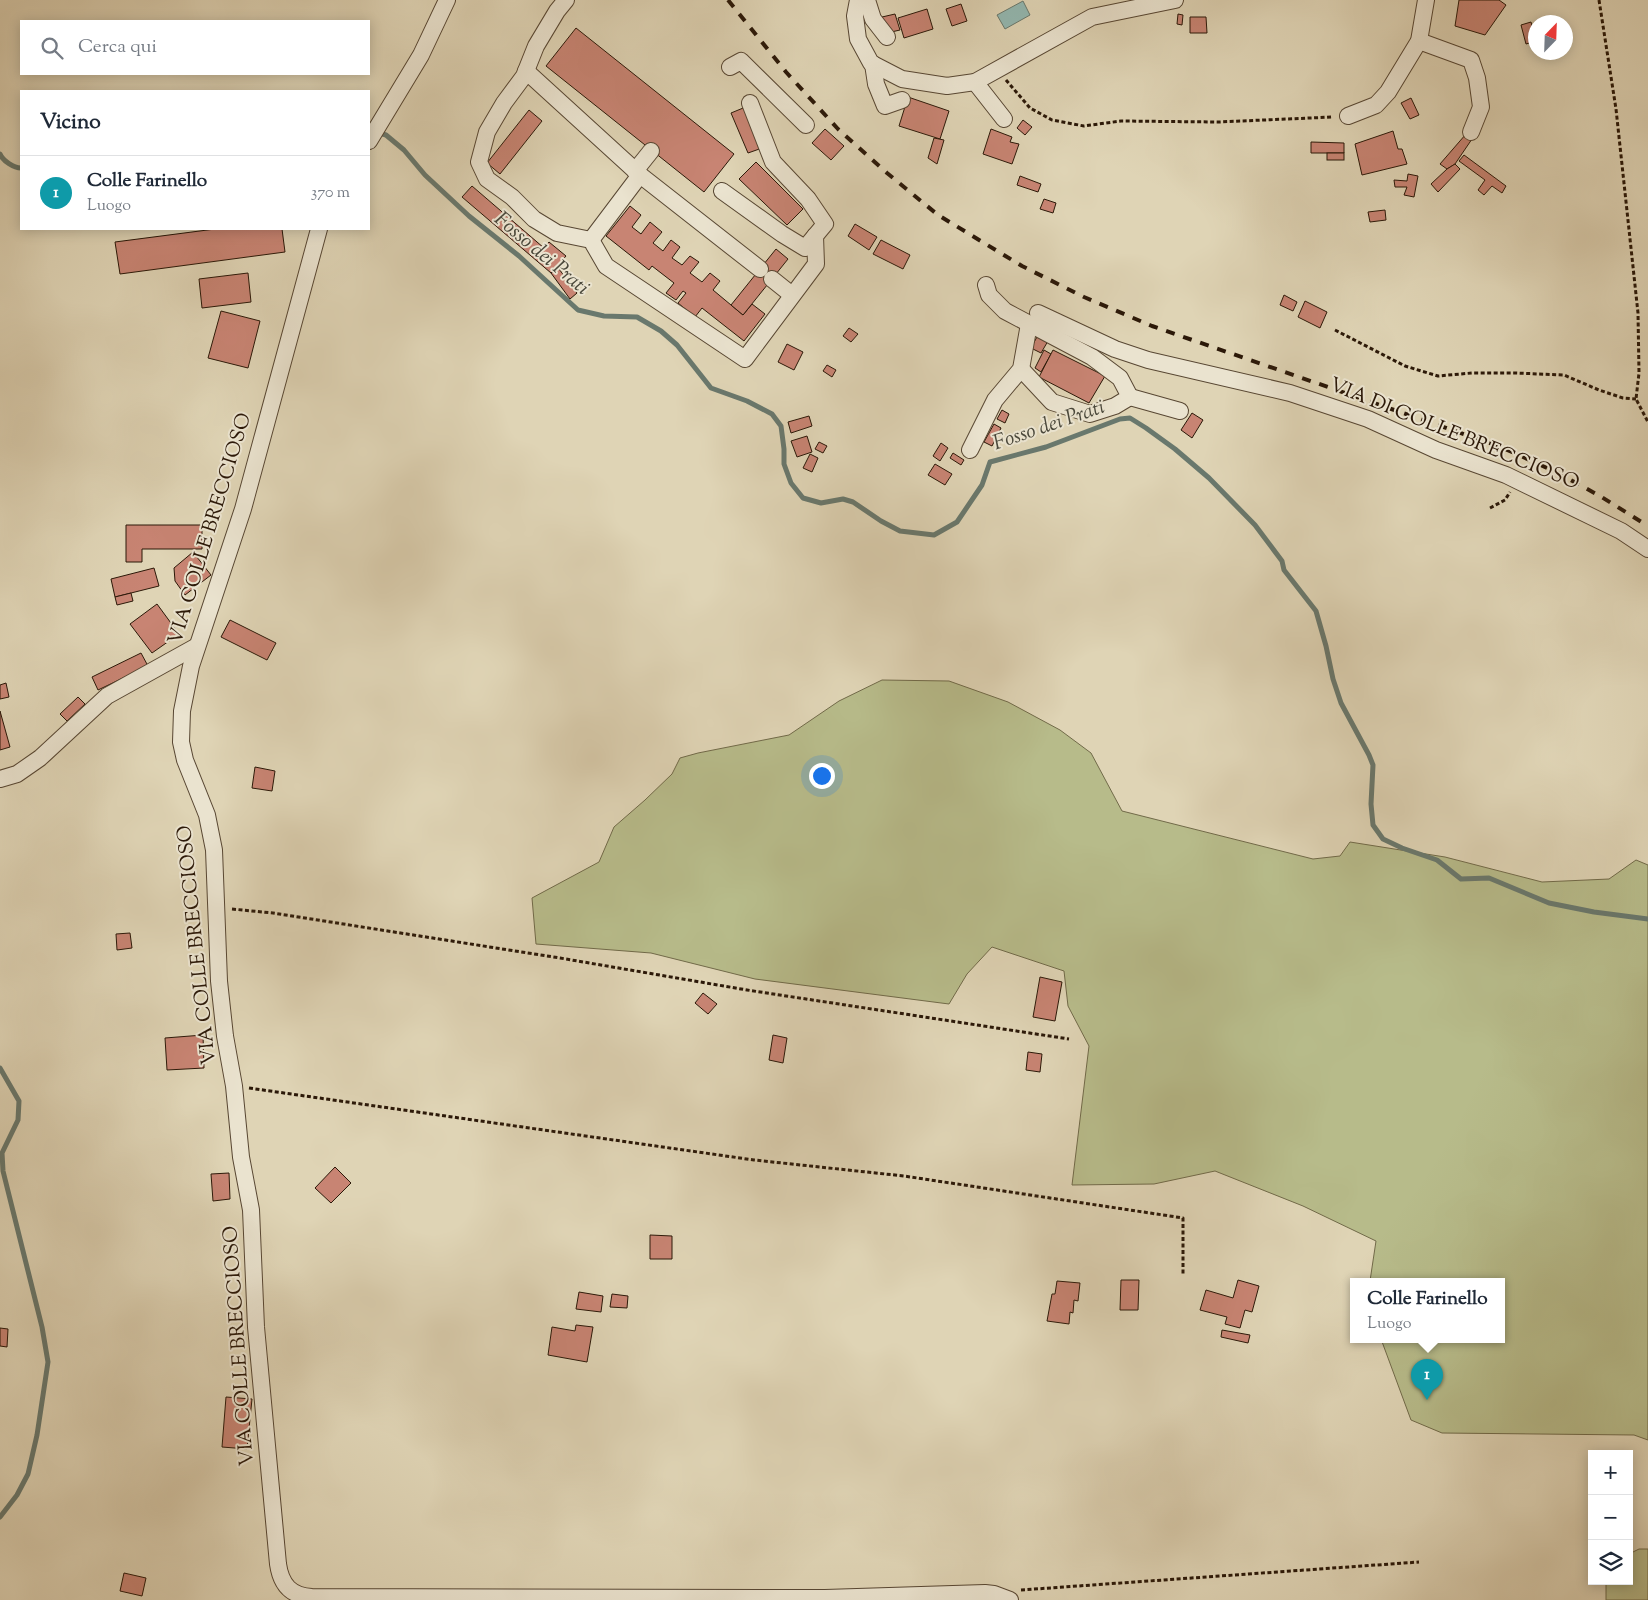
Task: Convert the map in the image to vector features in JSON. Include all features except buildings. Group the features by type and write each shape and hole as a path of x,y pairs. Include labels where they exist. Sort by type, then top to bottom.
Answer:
{"street":[{"path":"370,139 421,55 447,0"},
{"path":"566,0 557,11 536,46 526,71 487,132 479,162 487,179 512,197 534,219 556,233 591,240 606,266 745,358 816,264 815,236"},
{"path":"858,0 856,16 858,39 873,64 876,84 885,106 902,100"},
{"path":"867,0 873,19 887,37"},
{"path":"873,64 902,79 947,86 975,82 1041,44 1092,18 1175,0"},
{"path":"1348,116 1376,105 1388,92 1419,41 1426,0"},
{"path":"1419,41 1471,60 1477,78 1481,107 1471,132"},
{"path":"730,67 740,61 806,125"},
{"path":"526,71 637,173 792,295"},
{"path":"975,82 1004,119"},
{"path":"722,191 805,248 825,224 808,199 773,162 750,103"},
{"path":"591,240 651,151"},
{"name":"VIA COLLE BRECCIOSO","path":"319,230 243,509 185,690 180,720 180,736 185,760 203,804 214,850 220,996 234,1086 241,1156 252,1216 256,1327 278,1564 280,1576 285,1587 295,1593 312,1597 817,1598 985,1593 1012,1595"},
{"path":"986,285 989,295 1005,311 1034,319 1120,378 1130,398"},
{"path":"970,450 996,400 1021,369 1034,319"},
{"name":"VIA DI COLLE BRECCIOSO","path":"1034,319 1148,360 1290,393 1368,419 1436,450 1518,481 1621,531 1648,549"},
{"path":"1021,369 1052,402 1090,414 1115,406 1130,398 1180,411"},
{"path":"0,778 17,774 40,758 107,696 198,646"}],"path":[{"path":"1599,0 1616,109 1638,313 1639,373 1636,399 1648,422"},
{"path":"998,70 1030,108 1052,120 1084,126 1122,121 1218,122 1348,116"},
{"path":"1335,330 1406,366 1438,376 1506,373 1564,375 1623,398 1636,399"},
{"path":"1490,508 1505,500 1518,481"},
{"path":"216,908 283,914 748,990 1069,1039"},
{"path":"234,1086 744,1158 904,1176 1183,1218 1184,1274"},
{"path":"1012,1595 1419,1562"}],"green space":[{"path":"882,680 949,681 1008,702 1060,730 1091,753 1122,811 1313,859 1340,856 1350,842 1445,857 1542,882 1609,879 1636,860 1648,865 1648,1440 1634,1435 1442,1433 1411,1420 1382,1343 1505,1343 1505,1278 1370,1278 1376,1241 1303,1206 1215,1171 1154,1184 1072,1185 1089,1046 1068,1006 1064,971 992,947 967,974 949,1004 755,979 651,953 536,944 532,898 599,862 614,827 672,774 680,758 789,735 839,701"},
{"path":"1639,1549 1648,1549 1648,1600 1606,1600 1606,1585 1633,1585 1633,1552"}],"water":[{"path":"1023,1 1030,15 1005,29 997,15"}],"waterway":[{"name":"Fosso dei Prati","path":"376,132 386,135 404,150 425,175 469,216 519,256 578,310 604,316 637,317 661,331 677,345 711,388 747,401 772,414 781,426 784,464 791,483 803,498 821,503 843,499 853,502 900,531 934,535 957,522 982,485 990,462 1046,447 1120,419 1130,418 1175,449 1209,478 1255,525 1282,561 1284,570 1316,611 1341,703 1373,765 1371,804 1373,825 1383,839 1402,848 1437,860 1461,879 1489,878 1549,903 1594,912 1648,919"},
{"name":"Fosso dei Prati","path":"0,154 9,164 20,168"},
{"path":"0,1068 19,1101 18,1120 2,1153 3,1171 42,1327 48,1362 37,1435 28,1474 17,1495 0,1517"}],"railway":[{"path":"728,0 786,72 838,129 938,215 1022,266 1084,297 1152,326 1501,447 1558,473 1648,526"}],"place":[{"name":"Colle Farinello","path":"1427,1400"}]}
